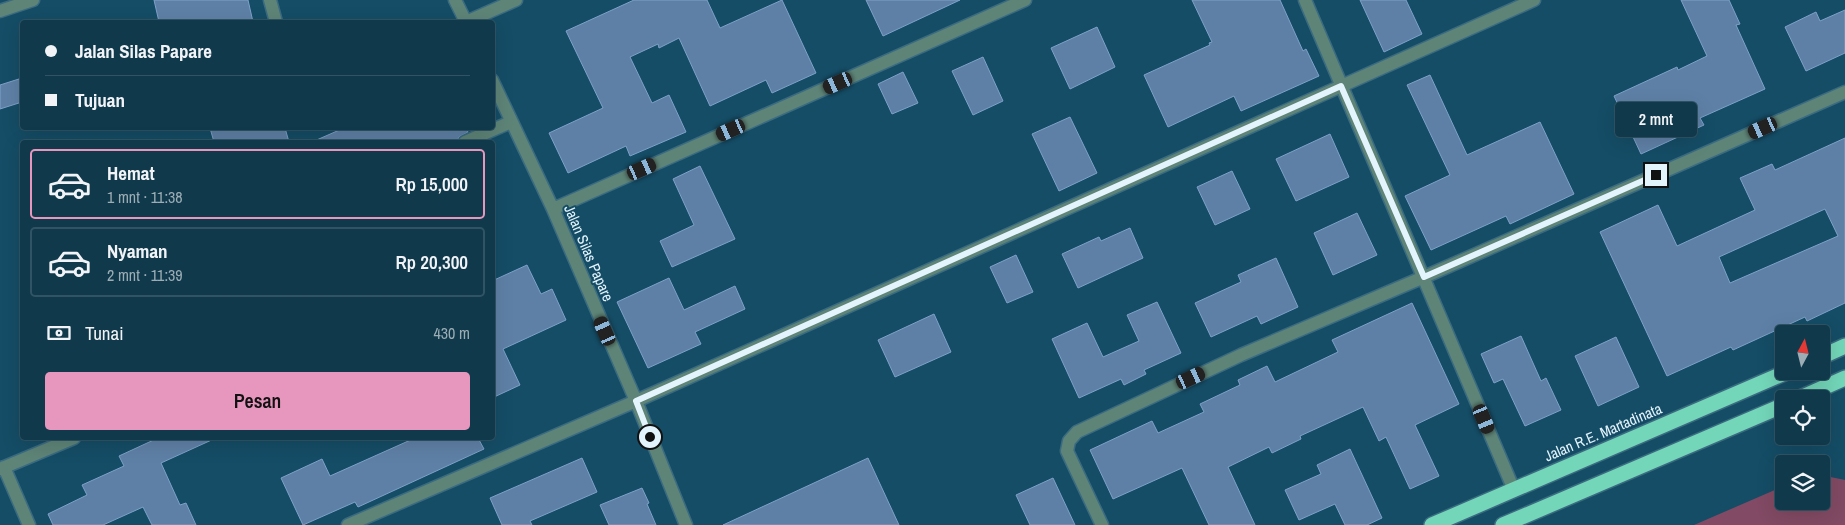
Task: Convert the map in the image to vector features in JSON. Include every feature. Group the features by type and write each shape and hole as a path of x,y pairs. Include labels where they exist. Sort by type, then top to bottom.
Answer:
{"highway":[{"path":"1830,353 1845,346"},
{"name":"Jalan R.E. Martadinata","path":"1432,525 1775,377"},
{"path":"1818,390 1845,378"},
{"path":"1503,525 1775,409"}],"street":[{"path":"0,11 33,0"},
{"path":"270,0 275,20"},
{"path":"455,0 465,20"},
{"path":"471,20 516,0"},
{"path":"552,208 1025,0"},
{"path":"1305,0 1514,490"},
{"path":"348,525 636,401 1534,0"},
{"name":"Jalan Silas Papare","path":"495,87 552,208 636,401 686,525"},
{"path":"1102,525 1067,451 1069,441 1077,432 1241,355 1424,277 1845,92"},
{"path":"495,129 511,122"},
{"path":"470,140 493,130"},
{"path":"29,525 2,468 69,440"}],"shaded area":[{"path":"1830,477 1845,480 1845,525 1694,525 1775,490 1775,510 1830,510"}],"building":[{"path":"154,0 248,0 253,20 159,20"},
{"path":"634,0 707,0 720,28 782,0 816,73 772,93 766,80 710,106 679,38 659,48 658,44 630,57 652,103 669,95 686,132 630,156 626,146 568,173 549,133 603,108 566,31"},
{"path":"866,0 960,0 883,36"},
{"path":"1192,0 1280,0 1303,51 1306,49 1319,76 1241,111 1234,96 1168,127 1144,75 1210,45 1209,43 1212,42"},
{"path":"1360,0 1406,0 1422,34 1384,52"},
{"path":"1681,0 1729,0 1740,24 1736,25 1765,89 1700,118 1704,125 1641,154 1614,96 1677,67 1678,70 1707,56"},
{"path":"1845,10 1845,53 1806,71 1785,27 1816,12 1820,21"},
{"path":"1097,27 1115,67 1070,89 1051,48"},
{"path":"983,57 1003,101 973,115 952,71"},
{"path":"903,72 918,103 892,114 878,84"},
{"path":"1430,75 1467,155 1540,122 1574,194 1510,224 1506,216 1431,250 1405,196 1450,175 1407,85"},
{"path":"20,79 20,103 0,109 0,85"},
{"path":"1070,117 1097,173 1059,191 1032,134"},
{"path":"211,130 286,130 288,140 213,140"},
{"path":"339,130 467,130 468,132 459,137 458,140 317,140"},
{"path":"1330,134 1349,177 1296,201 1276,159"},
{"path":"1845,138 1845,303 1807,321 1805,317 1788,325 1775,325 1775,331 1733,350 1731,347 1667,376 1600,232 1658,205 1677,246 1755,210 1740,178 1772,164 1775,170","holes":["1825,209 1838,236 1730,283 1719,257"]},
{"path":"700,166 735,239 672,267 660,241 694,225 673,179"},
{"path":"1232,171 1250,209 1215,225 1197,187"},
{"path":"1357,213 1377,255 1333,275 1314,233"},
{"path":"1130,228 1143,258 1078,288 1062,254 1099,237 1101,241"},
{"path":"1016,255 1033,292 1007,303 990,267"},
{"path":"1276,258 1298,307 1261,324 1257,316 1211,337 1195,303 1241,282 1238,275"},
{"path":"527,265 541,294 552,289 566,320 503,349 520,385 495,397 495,280"},
{"path":"669,278 684,310 735,286 745,309 695,332 701,344 648,368 617,302"},
{"path":"1157,302 1181,353 1144,370 1146,374 1124,385 1121,379 1079,398 1052,339 1087,323 1103,357 1139,341 1127,315"},
{"path":"1412,303 1459,404 1415,425 1439,476 1410,489 1386,437 1379,441 1363,407 1300,436 1301,439 1272,453 1269,447 1228,467 1255,525 1209,525 1182,468 1113,499 1090,450 1152,421 1158,433 1204,412 1200,404 1240,385 1238,380 1267,366 1275,382 1338,352 1332,340"},
{"path":"934,314 951,352 895,377 878,340"},
{"path":"1521,336 1541,381 1546,378 1561,410 1525,426 1503,379 1494,383 1481,354"},
{"path":"1616,337 1639,387 1598,406 1575,356"},
{"path":"154,440 212,440 161,463 180,505 186,503 196,525 152,525 143,507 103,525 53,525 48,514 87,495 82,485 124,466 119,456"},
{"path":"411,440 479,440 484,449 358,507 355,502 303,525 281,478 322,459 330,476"},
{"path":"1350,449 1382,518 1367,525 1345,525 1335,504 1299,520 1285,490 1321,474 1317,465"},
{"path":"582,458 597,492 530,521 532,525 502,525 490,498"},
{"path":"868,458 899,525 723,525"},
{"path":"1053,478 1075,525 1030,525 1016,495"},
{"path":"642,488 656,525 609,525 600,505"}],"route":[{"path":"650,437 636,401 1341,86 1424,277 1656,175"}]}
